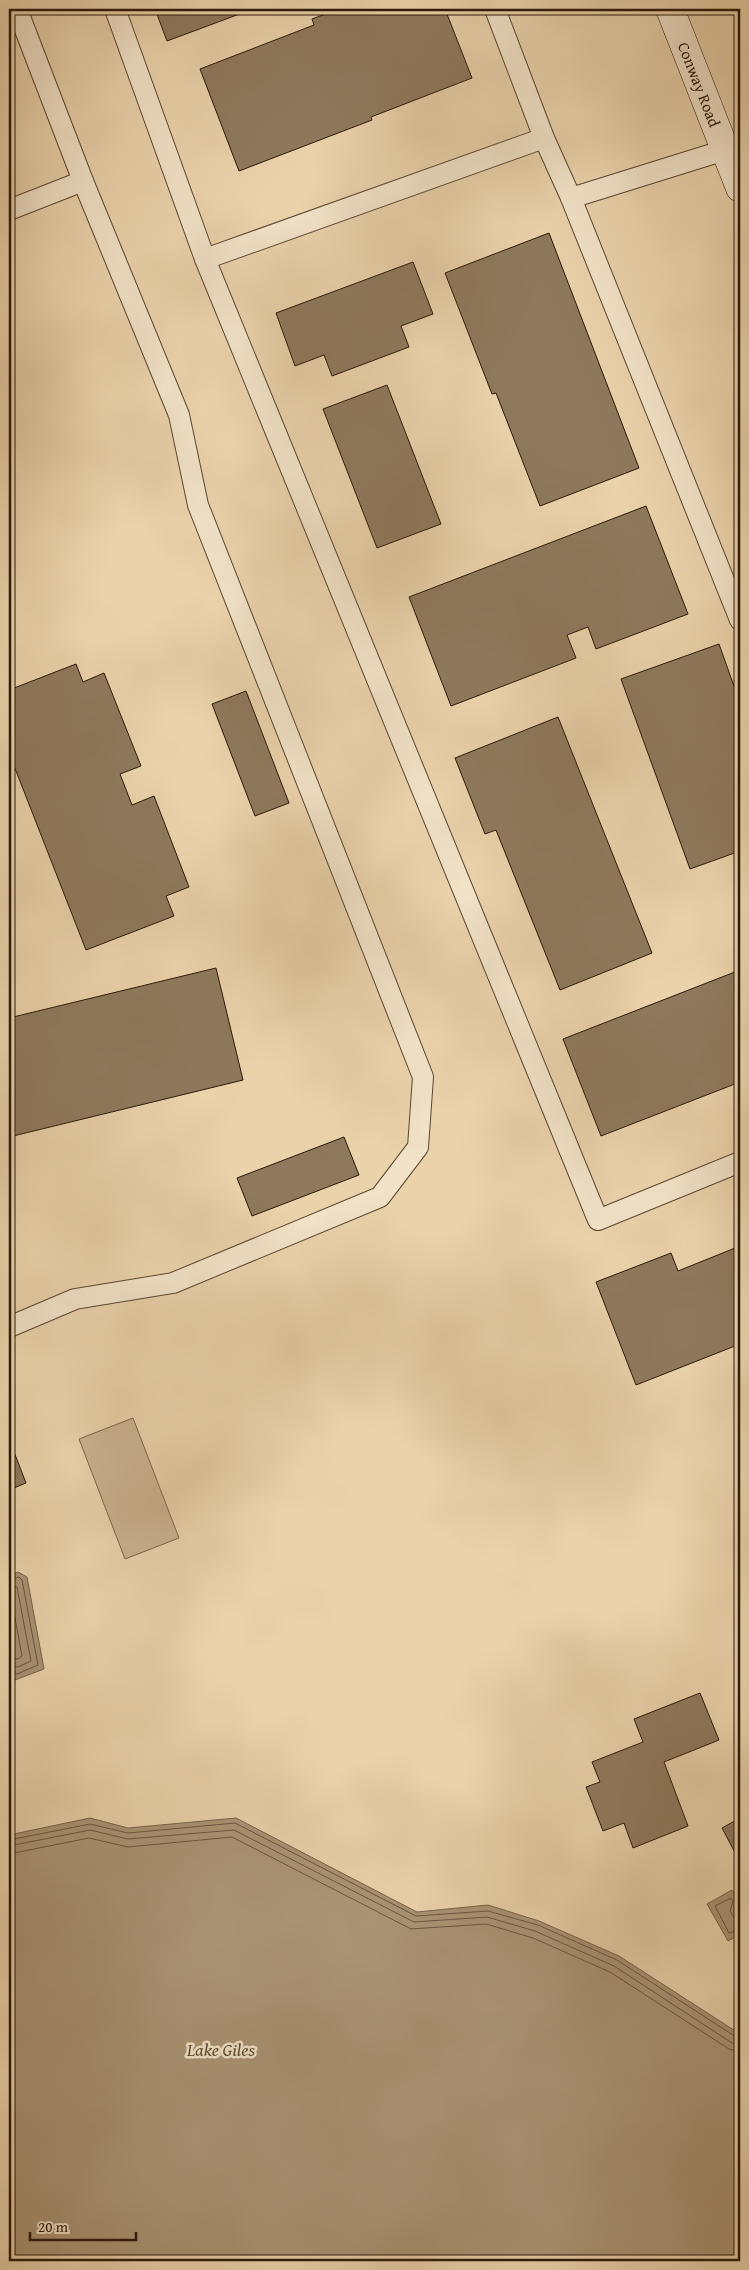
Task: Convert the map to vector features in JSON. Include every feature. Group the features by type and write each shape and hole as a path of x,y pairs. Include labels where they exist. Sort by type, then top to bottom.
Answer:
{"main road":[{"name":"Conway Road","path":"670,9 740,188"}],"lane":[{"path":"9,1327 75,1299 173,1283 380,1198 418,1147 423,1077 198,505 179,415 83,181 17,9"},
{"path":"115,9 205,259 598,1220 740,1162"},
{"path":"495,9 544,138 571,198 740,620"},
{"path":"205,259 544,138"},
{"path":"571,198 725,150"},
{"path":"9,210 83,181"}],"shaded area":[{"path":"133,1418 179,1538 125,1559 79,1439"}],"water":[{"path":"18,1572 27,1577 44,1669 15,1680 9,1673 9,1576"},
{"name":"Lake Giles","path":"90,1818 128,1828 236,1818 417,1912 488,1905 539,1921 619,1956 740,2034 740,2261 9,2261 9,1835"},
{"path":"732,1890 740,1904 734,1908 740,1919 740,1934 728,1941 707,1904"}],"building":[{"path":"155,9 253,9 167,41"},
{"path":"339,9 445,9 472,78 371,117 372,120 239,171 200,69 314,25 312,19"},
{"path":"549,233 639,468 540,506 496,393 492,394 445,273"},
{"path":"413,262 433,314 401,326 409,347 332,376 324,355 295,366 276,313"},
{"path":"387,385 441,524 377,548 323,409"},
{"path":"646,506 688,614 596,649 588,627 567,635 576,658 451,706 409,597"},
{"path":"719,644 740,703 740,851 690,869 621,679"},
{"path":"76,664 83,682 104,673 141,766 120,774 132,805 154,796 189,887 166,896 174,916 86,950 9,753 9,710 13,709 9,699 9,690"},
{"path":"246,691 289,803 255,816 212,704"},
{"path":"558,717 652,953 560,990 496,830 485,834 455,758"},
{"path":"216,968 243,1080 9,1137 9,1018"},
{"path":"740,970 740,1082 601,1136 563,1039"},
{"path":"344,1137 359,1175 252,1216 237,1178"},
{"path":"740,1246 740,1344 636,1385 596,1282 671,1253 678,1271"},
{"path":"9,1439 26,1483 9,1490"},
{"path":"700,1693 719,1740 664,1762 688,1826 633,1848 624,1823 603,1831 586,1787 600,1782 592,1762 643,1742 634,1719"},
{"path":"740,1818 740,1862 722,1828"}]}
